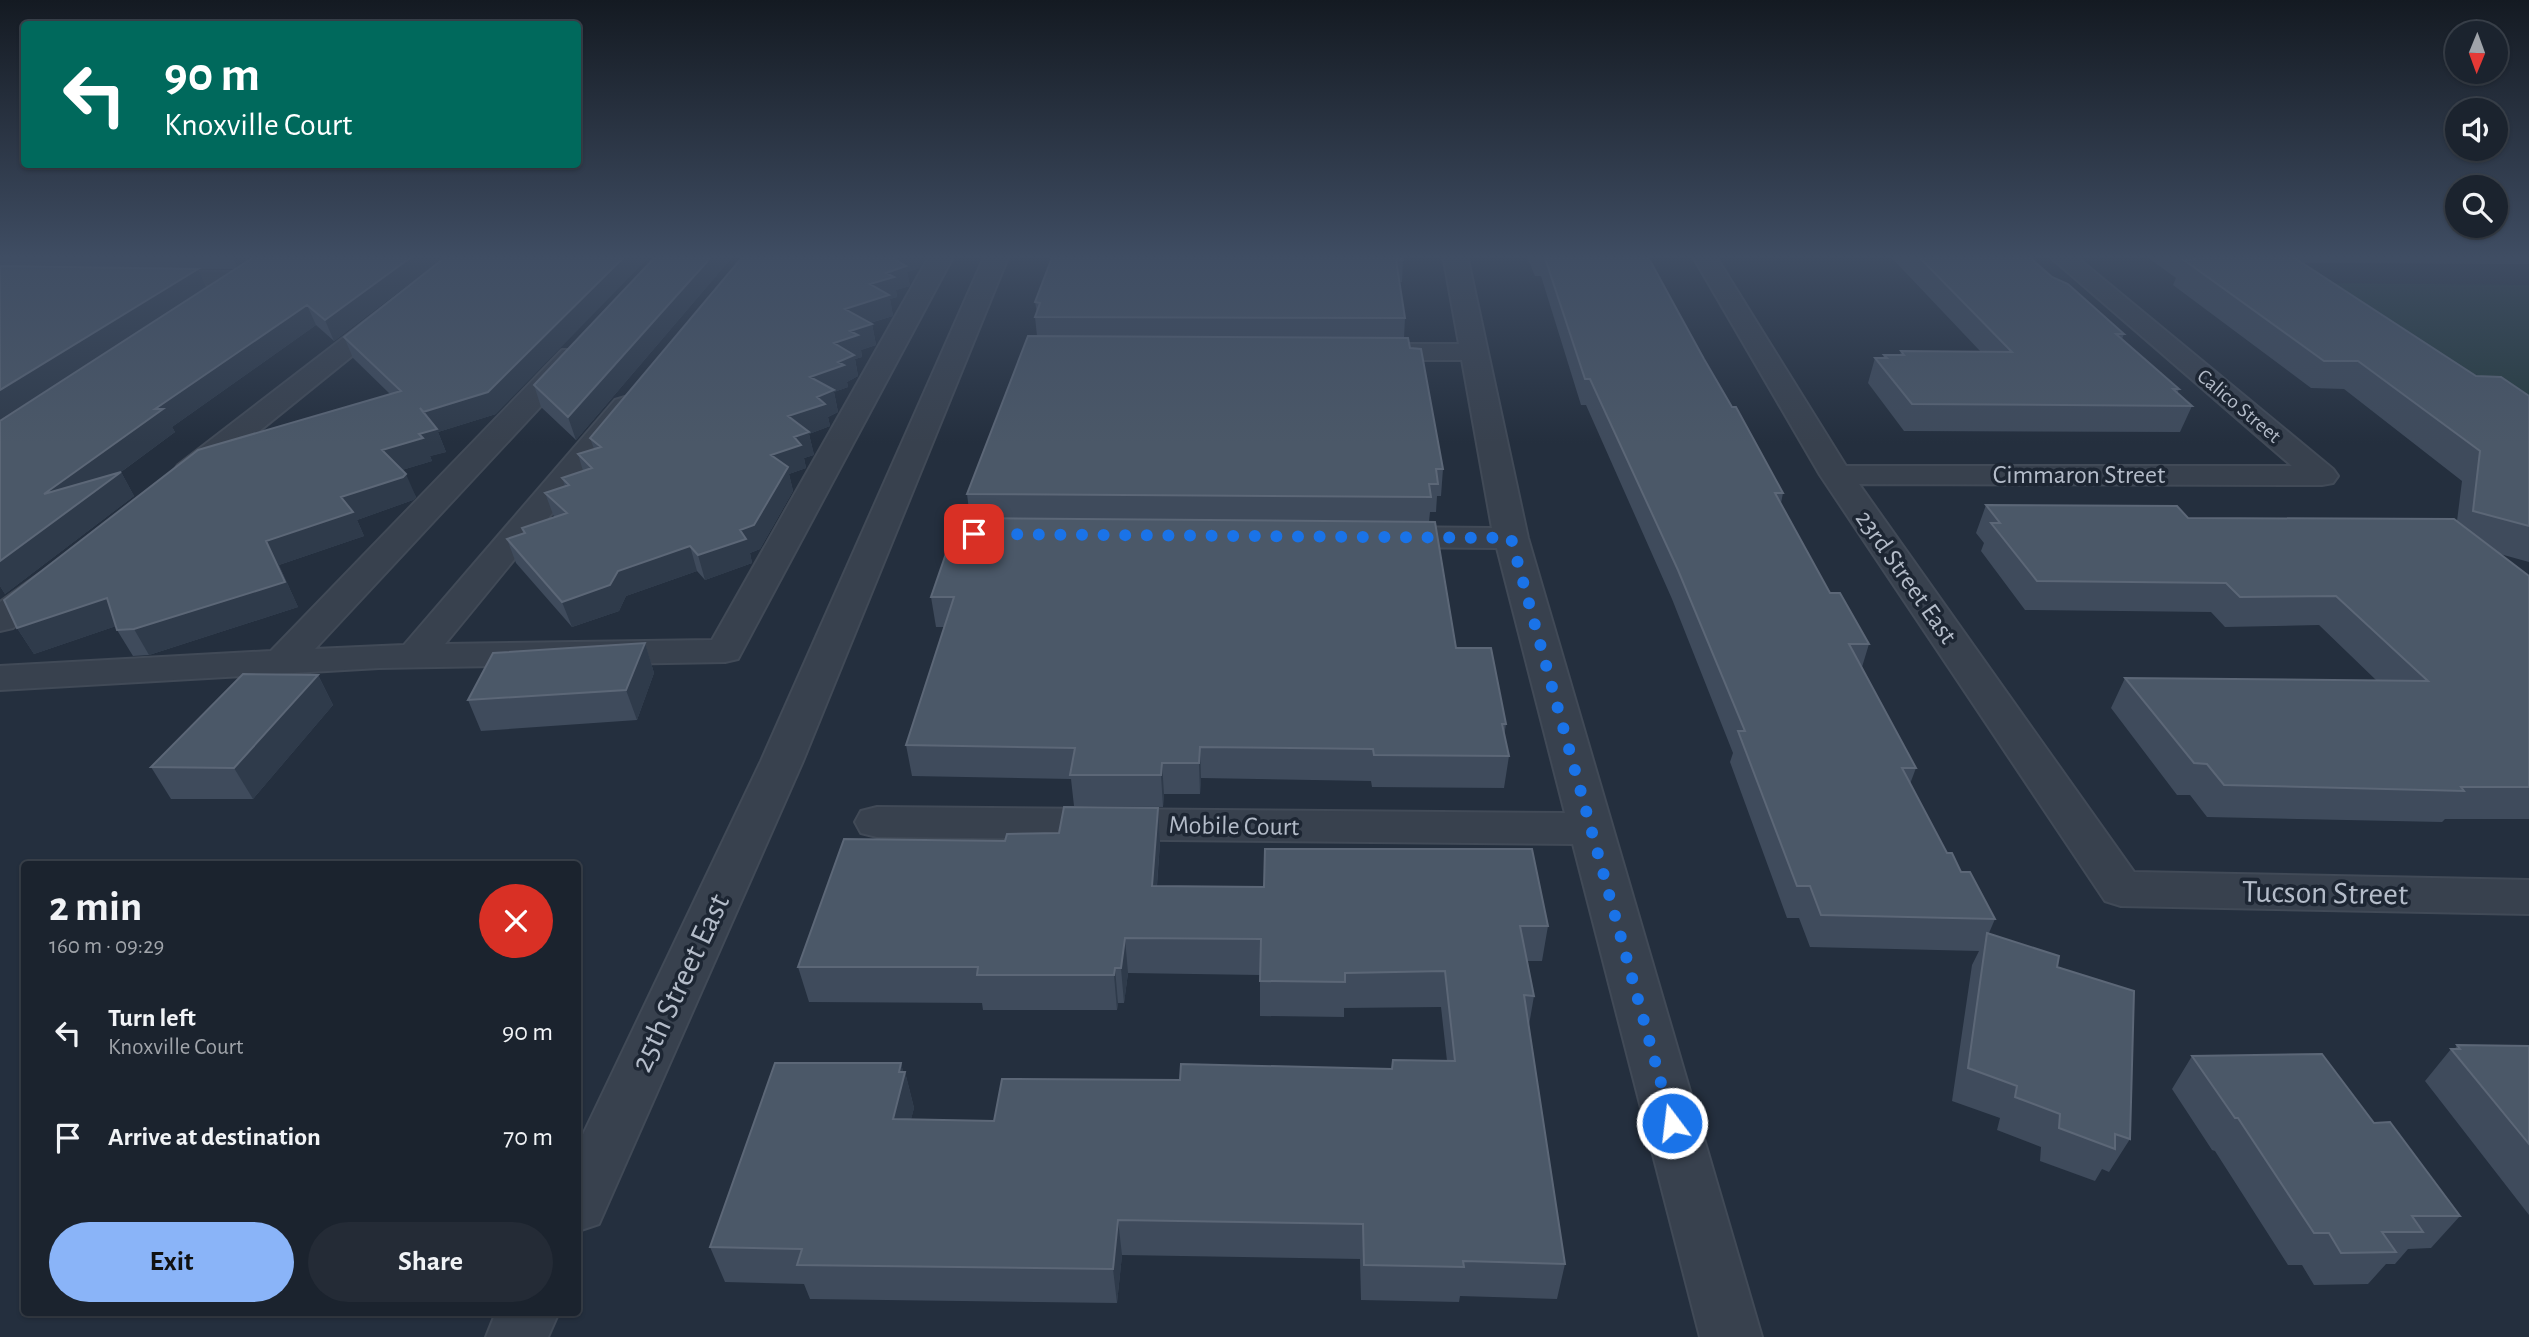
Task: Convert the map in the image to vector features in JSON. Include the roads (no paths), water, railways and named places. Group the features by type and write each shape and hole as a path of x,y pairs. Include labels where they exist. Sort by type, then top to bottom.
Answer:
{"street":[{"path":"163,493 387,317"},
{"path":"0,678 415,656 725,651 908,317"},
{"name":"25th Street East","path":"581,1198 782,761 970,317"},
{"path":"1466,317 1511,538 1731,1337"},
{"name":"23rd Street East","path":"1741,317 1836,475 2121,890"},
{"name":"Calico Street","path":"2133,317 2322,476"},
{"path":"281,663 592,335"},
{"path":"1349,352 1472,352"},
{"path":"415,656 645,382"},
{"name":"Cimmaron Street","path":"1836,475 2322,476"},
{"path":"1359,537 1511,538"},
{"path":"0,620 76,561"},
{"name":"Mobile Court","path":"877,822 1591,829"},
{"name":"Tucson Street","path":"2121,890 2529,897"},
{"path":"517,1337 526,1316"}]}
